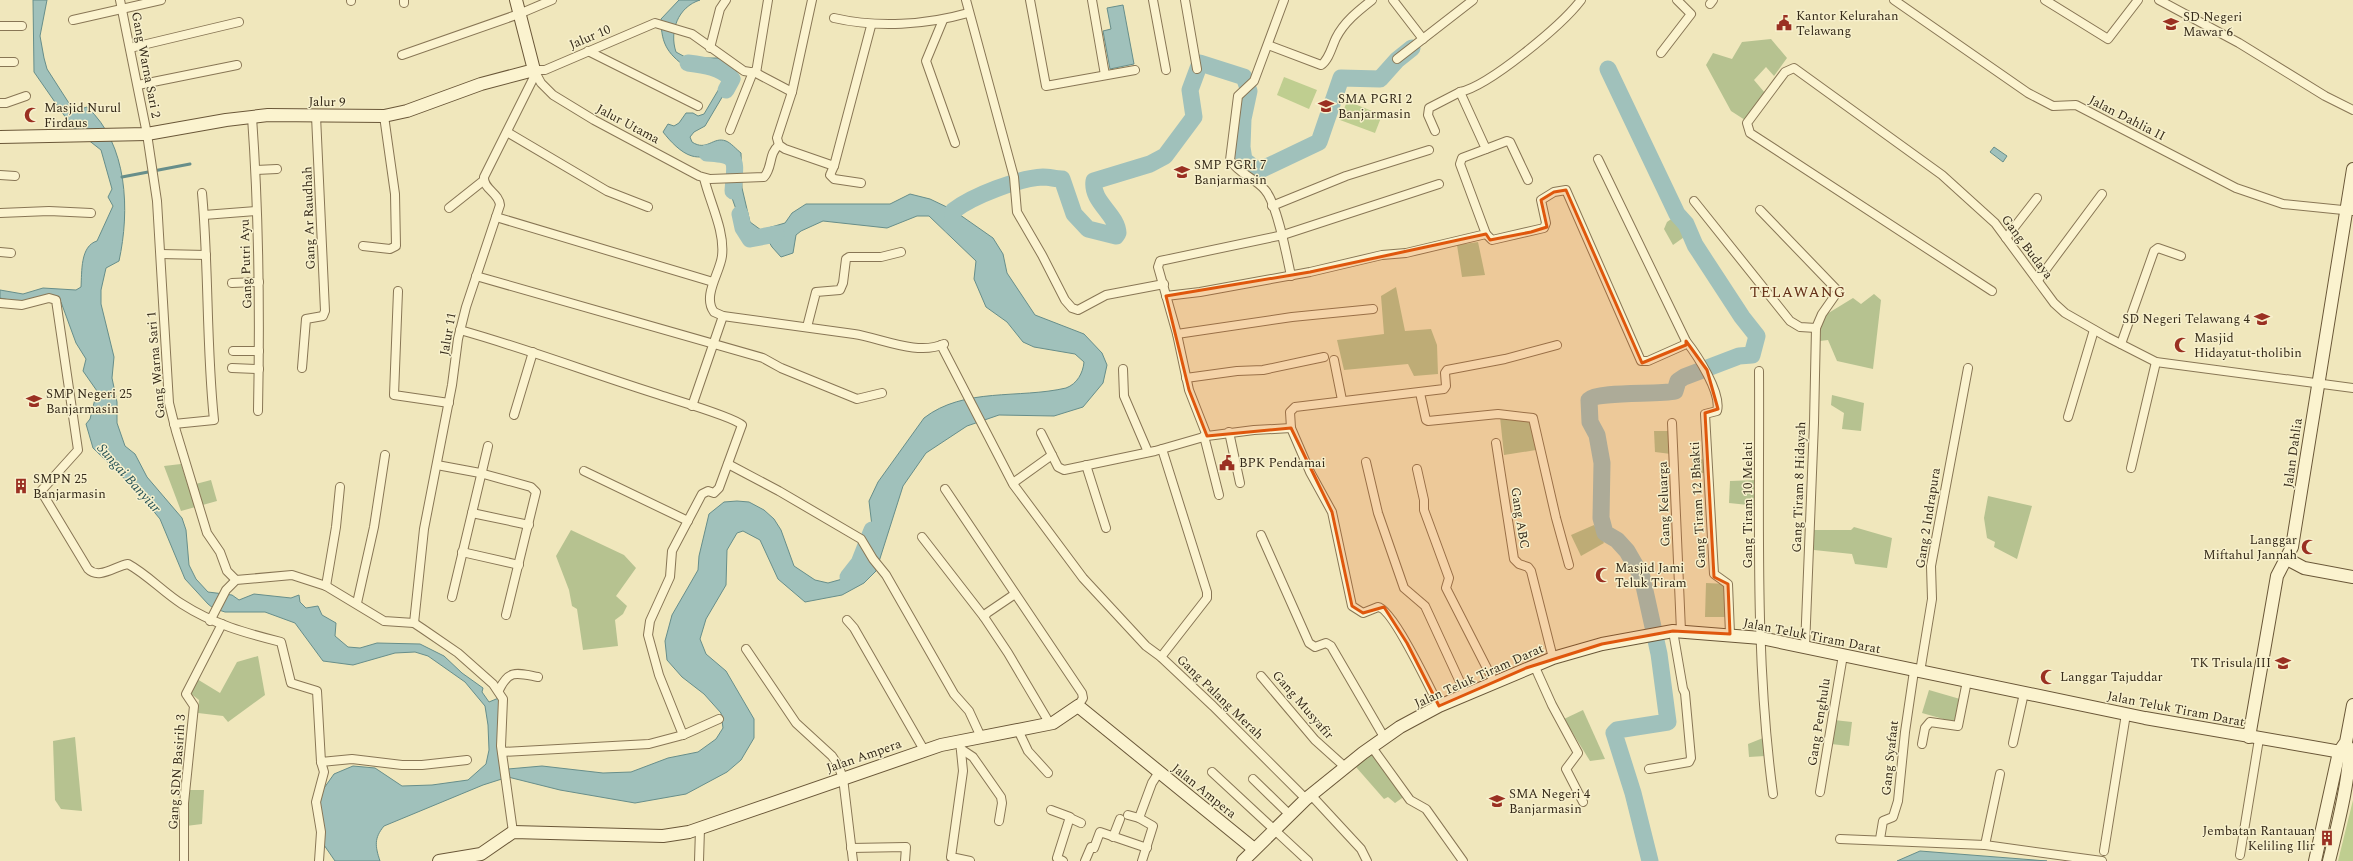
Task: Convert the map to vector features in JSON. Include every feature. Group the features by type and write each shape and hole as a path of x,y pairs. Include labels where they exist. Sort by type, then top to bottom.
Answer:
{"street":[{"name":"Gang Warna Sari 2","path":"120,0 147,134"},
{"path":"73,20 123,10 161,0"},
{"path":"449,208 483,181 485,173 507,132 518,105 533,79 534,70 516,0"},
{"path":"402,55 519,14 552,0"},
{"path":"726,0 720,9 710,48 744,71 754,72 792,92"},
{"path":"730,130 754,72 768,0"},
{"path":"812,0 792,92 777,138 779,145 834,166"},
{"path":"966,0 968,13 1014,177 1017,212 1072,308 1078,310 1106,295 1164,284"},
{"path":"1030,0 1046,86 1135,70"},
{"path":"1092,0 1105,75"},
{"path":"1154,0 1166,70"},
{"path":"1184,0 1197,69"},
{"path":"1284,0 1254,81 1240,94 1230,160 1234,167 1267,192 1283,235 1291,276"},
{"path":"1268,45 1321,65 1325,62 1336,36 1348,20 1372,0"},
{"path":"1393,0 1423,38"},
{"path":"1397,59 1472,0"},
{"path":"1435,131 1428,115 1429,108 1460,92 1469,90 1506,67 1530,48 1581,0"},
{"path":"1661,53 1691,14 1677,0"},
{"name":"Jalan Dahlia II","path":"1894,0 2028,93 2053,106 2076,105 2236,188 2260,198 2283,204 2350,210"},
{"path":"2045,0 2108,38 2138,0"},
{"path":"2159,0 2238,43 2325,96 2353,110"},
{"path":"834,18 854,23 899,24 943,20 968,13"},
{"path":"943,20 926,61 955,143"},
{"path":"130,48 239,22"},
{"name":"Jalur 10","path":"534,70 545,70 655,23 692,34 710,48"},
{"path":"0,26 22,26"},
{"path":"861,183 834,179 830,175 834,166 870,26"},
{"path":"588,51 698,106"},
{"path":"0,62 14,62"},
{"path":"138,85 237,65"},
{"name":"Gang Budaya","path":"1992,291 1750,133 1747,123 1784,72 1794,68 1942,175 1995,223 2054,303 2065,313 2094,330 2156,362 2318,382 2353,388"},
{"name":"Jalur 9","path":"0,137 114,136 147,134 268,115 384,116 407,111 481,84 534,70"},
{"name":"Jalur Utama","path":"534,70 541,83 553,95 594,120 704,178 764,177 766,175 772,154 779,145"},
{"path":"1460,92 1486,149"},
{"path":"0,103 6,103 26,96"},
{"name":"Gang Ar Raudhah","path":"302,368 306,318 324,315 325,307 316,116"},
{"path":"363,246 390,249 396,246 395,194 384,116"},
{"name":"Gang Putri Ayu","path":"252,117 256,170 256,211 259,239 258,411"},
{"path":"507,132 607,191 648,207"},
{"name":"Gang Warna Sari 1","path":"147,134 161,254 164,336 170,403 174,424 207,533 220,552 227,571 236,580"},
{"path":"1528,180 1510,142 1507,140 1462,158 1460,164 1486,234 1492,240 1544,228 1546,223 1541,200 1554,192 1566,190 1641,361 1648,361 1684,345 1686,341 1598,159"},
{"path":"1272,206 1346,176 1429,150"},
{"path":"256,170 277,169"},
{"name":"Jalan Dahlia","path":"2254,738 2277,576 2287,559 2292,546 2303,485 2318,382 2350,210 2353,169"},
{"path":"0,176 15,176"},
{"path":"704,178 722,242 721,261 713,282 710,304 714,312 723,316 807,327 873,338 904,345 929,348 943,344 978,418 1013,483 1083,578 1146,646 1161,657"},
{"name":"Jalur 11","path":"414,623 424,529 449,403 460,330 476,276 500,205 500,201 483,181"},
{"path":"1219,495 1206,436 1186,378 1177,334 1158,267 1160,261 1283,235 1439,184"},
{"path":"174,424 214,420 209,369 209,307 202,193"},
{"path":"2038,280 2102,194"},
{"path":"2006,238 2036,198"},
{"path":"1694,201 1790,321 1800,327 1816,328 1822,314 1836,294 1837,290 1760,210"},
{"path":"0,213 50,211 91,213"},
{"path":"204,215 256,211"},
{"path":"496,217 713,282"},
{"path":"1166,296 1200,292 1291,276 1382,255 1406,252 1486,234"},
{"path":"2121,344 2154,251 2158,248 2181,256"},
{"path":"0,252 11,253"},
{"path":"807,327 816,292 821,290 840,290 843,284 846,259 849,257 881,256 901,252"},
{"path":"161,254 206,255"},
{"path":"476,276 762,358 781,368 857,399 882,393"},
{"path":"232,283 259,282"},
{"path":"398,291 394,395 449,403"},
{"path":"0,303 22,305 49,298 56,300 78,450 41,492 88,569 93,574 102,574 117,566 128,564 183,604 210,620 235,631 281,642 291,683 316,690 321,762 324,772 316,802 320,832 319,861"},
{"path":"1177,334 1292,317 1373,309"},
{"path":"692,406 723,316"},
{"name":"Gang Tiram 8 Hidayah","path":"1804,647 1814,422 1816,328"},
{"path":"460,330 534,352 589,373 692,406 742,425 717,492 705,491 702,494 672,551 670,577 650,621 648,635 659,675 683,735"},
{"path":"2068,417 2094,330"},
{"name":"Gang Tiram 12 Bhakti","path":"1686,341 1700,364 1706,369 1718,409 1705,414 1714,574 1728,584 1730,634"},
{"path":"1439,706 1407,643 1385,610 1378,607 1363,613 1352,606 1332,512 1310,472 1292,428 1290,412 1295,407 1342,400 1389,397 1444,390 1446,386 1445,373 1447,370 1505,359 1557,345"},
{"path":"233,351 259,351"},
{"path":"514,415 534,352"},
{"path":"1186,378 1237,371 1263,370 1324,356"},
{"path":"1334,360 1342,400"},
{"path":"2131,468 2156,362"},
{"path":"232,368 258,368"},
{"name":"Gang 2 Indrapura","path":"1917,671 1932,599 1931,566 1968,368"},
{"path":"1123,369 1124,396 1148,452"},
{"name":"Gang Tiram 10 Melati","path":"1759,372 1761,638 1765,735 1773,794"},
{"path":"1420,393 1426,420 1428,421 1498,414 1533,418 1556,518 1569,566"},
{"name":"Gang Keluarga","path":"1649,769 1689,762 1691,758 1677,631 1672,423"},
{"path":"1041,433 1060,469 1162,449 1206,436 1229,432 1292,428"},
{"path":"1229,432 1240,484"},
{"name":"Gang ABC","path":"1496,443 1514,559 1519,564 1528,566 1531,571 1553,658"},
{"path":"452,597 488,446"},
{"name":"Gang Palang Merah","path":"1162,449 1207,595 1161,657 1361,849 1367,861"},
{"path":"357,603 374,527 385,455"},
{"path":"1013,483 1052,455"},
{"path":"1366,462 1378,513 1404,588 1425,606 1466,695"},
{"path":"728,464 779,491 861,539 873,559 886,575 954,694 969,711 981,737"},
{"path":"437,465 482,474 534,489 536,495 506,615"},
{"path":"1086,465 1106,528"},
{"path":"1417,469 1424,500 1424,510 1449,578 1446,588 1494,682"},
{"path":"584,470 688,521"},
{"path":"326,586 336,527 340,487"},
{"path":"945,489 1082,693 1083,698 1078,706"},
{"path":"472,513 529,525"},
{"path":"1261,535 1309,642 1315,647 1326,643 1331,646 1384,737"},
{"path":"922,537 984,617 1008,653 1050,724"},
{"path":"462,552 519,565"},
{"path":"2287,559 2304,568 2353,578"},
{"path":"210,620 226,590 236,580 292,575 326,586 357,603 384,621 414,623 458,653 499,690 503,699 503,756 513,832 481,858 439,861"},
{"path":"984,617 987,613 1015,594"},
{"path":"847,620 872,658 924,750"},
{"name":"Gang SDN Basirih 3","path":"184,861 184,803 194,706 186,694 187,688 222,624"},
{"name":"Jalan Teluk Tiram Darat","path":"1243,861 1308,797 1371,746 1439,706 1553,658 1602,644 1677,631 1730,634 1761,638 2126,714 2347,754"},
{"path":"746,649 796,723 832,756 843,778 853,861"},
{"name":"Gang Penghulu","path":"1820,792 1843,655"},
{"path":"1534,665 1552,705 1578,753 1566,769 1584,802"},
{"name":"Gang Syafaat","path":"1880,839 1882,821 1892,817 1898,801 1905,732 1917,671"},
{"path":"499,690 505,678 510,674 538,677"},
{"name":"Gang Musyafir","path":"1261,676 1315,740 1345,767"},
{"path":"1922,744 1925,728 1930,722 1958,726 1967,681"},
{"path":"2013,743 2024,693"},
{"path":"2329,861 2339,820 2347,754 2346,742 2353,705"},
{"name":"Jalan Ampera","path":"513,832 663,836 700,829 924,750 960,745 981,737 1050,724 1078,706 1254,849"},
{"path":"2104,851 2126,714"},
{"path":"503,756 649,744 683,735 719,719"},
{"path":"1018,730 1028,750 1048,773"},
{"path":"2240,855 2254,738"},
{"path":"960,745 972,756 1001,797 1002,802 999,821"},
{"path":"960,745 963,771 951,857 970,861"},
{"path":"1371,746 1410,800 1426,809 1463,861"},
{"path":"2315,861 2326,816 2347,754"},
{"path":"321,762 352,759 402,765 467,760"},
{"path":"1138,818 1152,783 1159,772"},
{"path":"1212,772 1308,861"},
{"path":"1985,845 2000,774"},
{"path":"1253,779 1290,815"},
{"path":"1051,810 1081,823"},
{"path":"1128,815 1153,825 1142,861"},
{"path":"1063,861 1057,858 1070,818"},
{"path":"1113,837 1120,819"},
{"path":"699,861 700,829"},
{"path":"1085,861 1091,847 1094,848 1100,832 1147,848"},
{"path":"1840,838 1985,845 2102,861"},
{"path":"851,848 906,847 905,861"}],"highlighted area":[{"path":"1566,190 1642,363 1686,345 1686,341 1707,370 1718,409 1705,413 1714,577 1728,584 1730,634 1673,631 1602,644 1526,668 1439,706 1407,643 1384,607 1363,613 1352,606 1332,512 1291,428 1207,436 1189,390 1166,296 1310,272 1486,234 1490,240 1531,232 1547,227 1541,200 1554,192"}],"green space":[{"path":"1771,39 1787,58 1774,76 1766,67 1754,80 1765,93 1745,120 1731,111 1706,65 1713,53 1732,59 1742,42"},
{"path":"1284,77 1317,90 1309,109 1277,95"},
{"path":"1347,101 1382,115 1375,133 1340,120"},
{"path":"1674,217 1687,235 1673,245 1664,229 1667,222"},
{"path":"1478,242 1485,275 1462,277 1457,245"},
{"path":"1396,287 1405,331 1431,329 1437,345 1438,374 1414,376 1408,364 1344,370 1337,340 1384,334 1381,296"},
{"path":"1874,294 1881,300 1873,369 1837,361 1828,340 1820,341 1822,317 1853,298 1861,304"},
{"path":"1832,395 1864,403 1861,431 1842,429 1844,413 1831,405"},
{"path":"1500,417 1531,418 1536,450 1504,455"},
{"path":"1654,431 1670,431 1671,454 1655,452"},
{"path":"1705,459 1707,473 1692,473 1693,461"},
{"path":"181,464 188,486 211,480 217,501 181,511 164,466"},
{"path":"1757,480 1758,506 1729,503 1730,481"},
{"path":"1988,496 2032,506 2017,559 1994,547 1995,542 1987,538 1984,518"},
{"path":"1594,525 1604,543 1581,556 1571,535"},
{"path":"1854,527 1892,538 1887,568 1855,564 1852,554 1814,550 1813,530 1851,530"},
{"path":"571,530 624,555 636,568 616,596 627,606 623,614 615,620 618,646 583,650 577,609 572,606 569,590 556,556"},
{"path":"1706,583 1727,584 1727,617 1705,617"},
{"path":"258,656 265,695 228,722 223,716 198,713 199,700 190,693 197,679 220,693 237,662"},
{"path":"1929,690 1960,699 1954,722 1922,713"},
{"path":"1583,710 1605,759 1590,761 1564,719"},
{"path":"1834,720 1852,722 1849,746 1831,744"},
{"path":"75,737 82,811 61,809 55,800 53,741"},
{"path":"1763,738 1765,756 1749,757 1748,744"},
{"path":"1373,754 1405,796 1395,803 1388,797 1384,799 1356,767"},
{"path":"189,790 204,790 202,824 186,826"},
{"path":"2353,800 2353,861 2338,861"}],"water":[{"name":"Sungai Banyiur","path":"33,0 47,0 40,36 47,69 74,111 87,107 101,122 111,140 118,159 125,200 122,242 119,261 106,268 101,290 101,304 114,357 112,378 117,402 117,423 125,446 135,454 147,477 182,518 186,530 189,565 196,579 208,592 232,595 239,600 254,594 291,598 299,595 300,602 306,608 318,606 322,615 336,623 335,636 348,647 360,648 377,643 420,644 444,656 462,673 483,688 482,692 489,702 501,697 499,718 508,769 542,766 603,773 631,772 668,758 698,752 716,739 723,728 721,713 704,694 682,677 667,660 665,641 672,615 698,570 699,556 709,514 724,502 749,502 764,510 774,519 781,530 794,566 815,580 828,583 846,578 855,568 865,552 872,526 869,501 878,482 924,418 940,408 956,402 974,398 1066,388 1073,384 1081,374 1084,362 1075,354 1034,347 1023,342 1007,322 986,307 974,279 976,261 929,216 917,216 887,228 823,221 801,231 796,235 793,253 781,257 769,242 751,238 743,229 726,181 727,175 736,166 736,160 731,157 720,155 703,157 692,156 676,146 663,132 668,124 674,126 679,123 686,113 693,113 698,116 704,114 726,77 725,71 717,67 690,70 677,60 668,49 661,28 661,19 679,0 700,0 692,3 686,8 677,21 674,36 676,52 687,58 721,58 736,69 737,72 705,126 694,132 690,137 692,142 697,145 706,145 717,140 726,141 741,153 742,188 750,222 761,230 785,223 792,213 806,204 890,204 910,194 930,199 953,210 993,238 1003,254 1007,273 1035,315 1084,334 1102,353 1107,365 1103,383 1083,407 1054,416 999,415 967,426 926,453 903,486 876,571 864,583 842,595 805,602 778,579 760,540 743,531 737,533 727,550 726,585 706,619 700,639 706,654 726,671 754,719 754,738 741,760 727,772 686,794 635,803 560,790 508,777 483,785 384,826 378,834 376,842 380,861 335,861 324,845 320,804 322,791 334,774 353,766 375,768 402,786 432,785 468,780 486,764 489,750 488,725 485,706 465,682 428,656 415,652 395,653 353,665 323,661 295,623 265,612 225,612 213,608 185,579 160,519 137,491 93,448 86,424 90,419 97,391 83,371 86,359 76,343 61,302 53,295 18,302 0,298 0,290 23,294 43,288 76,290 81,287 83,260 87,248 97,241 113,206 108,197 112,189 101,150 73,128 34,72"},
{"path":"1123,5 1134,64 1110,69 1103,31 1111,29 1107,8"},
{"path":"1994,147 2007,156 2003,162 1990,152"},
{"path":"1920,851 2047,861 1897,861"}],"waterway":[{"path":"952,226 953,211 961,205 983,194 1009,184 1033,178 1045,177 1062,179 1074,214 1088,229 1116,236 1118,233 1117,226 1096,195 1094,181 1150,164 1165,156 1194,117 1190,90 1200,63 1244,77 1249,91 1243,119 1242,147 1244,160 1258,171 1319,142 1341,78 1380,79 1397,60 1412,48"},
{"path":"688,63 712,67 727,75 732,79 726,90"},
{"path":"1608,69 1677,214 1686,224 1695,245 1742,317 1757,336 1752,355 1739,356 1684,377 1678,381 1675,391 1604,395 1589,400 1590,422 1597,435 1602,463 1601,518 1605,533 1617,540 1627,551 1642,577 1659,654 1668,722 1617,730 1614,733 1633,793 1650,861"},
{"path":"707,153 726,156 731,158 734,162 735,173 733,191"},
{"path":"122,177 190,164"},
{"path":"740,214 743,228 750,239 776,234"},
{"path":"848,577 859,563 872,530"}],"place":[{"name":"Kantor Kelurahan Telawang","path":"1784,23"},
{"name":"SD Negeri Mawar 6","path":"2171,24"},
{"name":"SMA PGRI 2 Banjarmasin","path":"1326,106"},
{"name":"Masjid Nurul Firdaus","path":"32,115"},
{"name":"SMP PGRI 7 Banjarmasin","path":"1182,172"},
{"name":"SD Negeri Telawang 4","path":"2262,319"},
{"name":"Masjid Hidayatut-tholibin","path":"2182,345"},
{"name":"SMP Negeri 25 Banjarmasin","path":"34,401"},
{"name":"BPK Pendamai","path":"1227,463"},
{"name":"SMPN 25 Banjarmasin","path":"21,486"},
{"name":"Langgar Miftahul Jannah","path":"2309,547"},
{"name":"Masjid Jami Teluk Tiram","path":"1603,575"},
{"name":"TK Trisula III","path":"2283,663"},
{"name":"Langgar Tajuddar","path":"2048,677"},
{"name":"SMA Negeri 4 Banjarmasin","path":"1497,801"},
{"name":"Jembatan Rantauan Keliling Ilir","path":"2327,838"}],"district":[{"name":"TELAWANG","path":"1798,292"}]}
